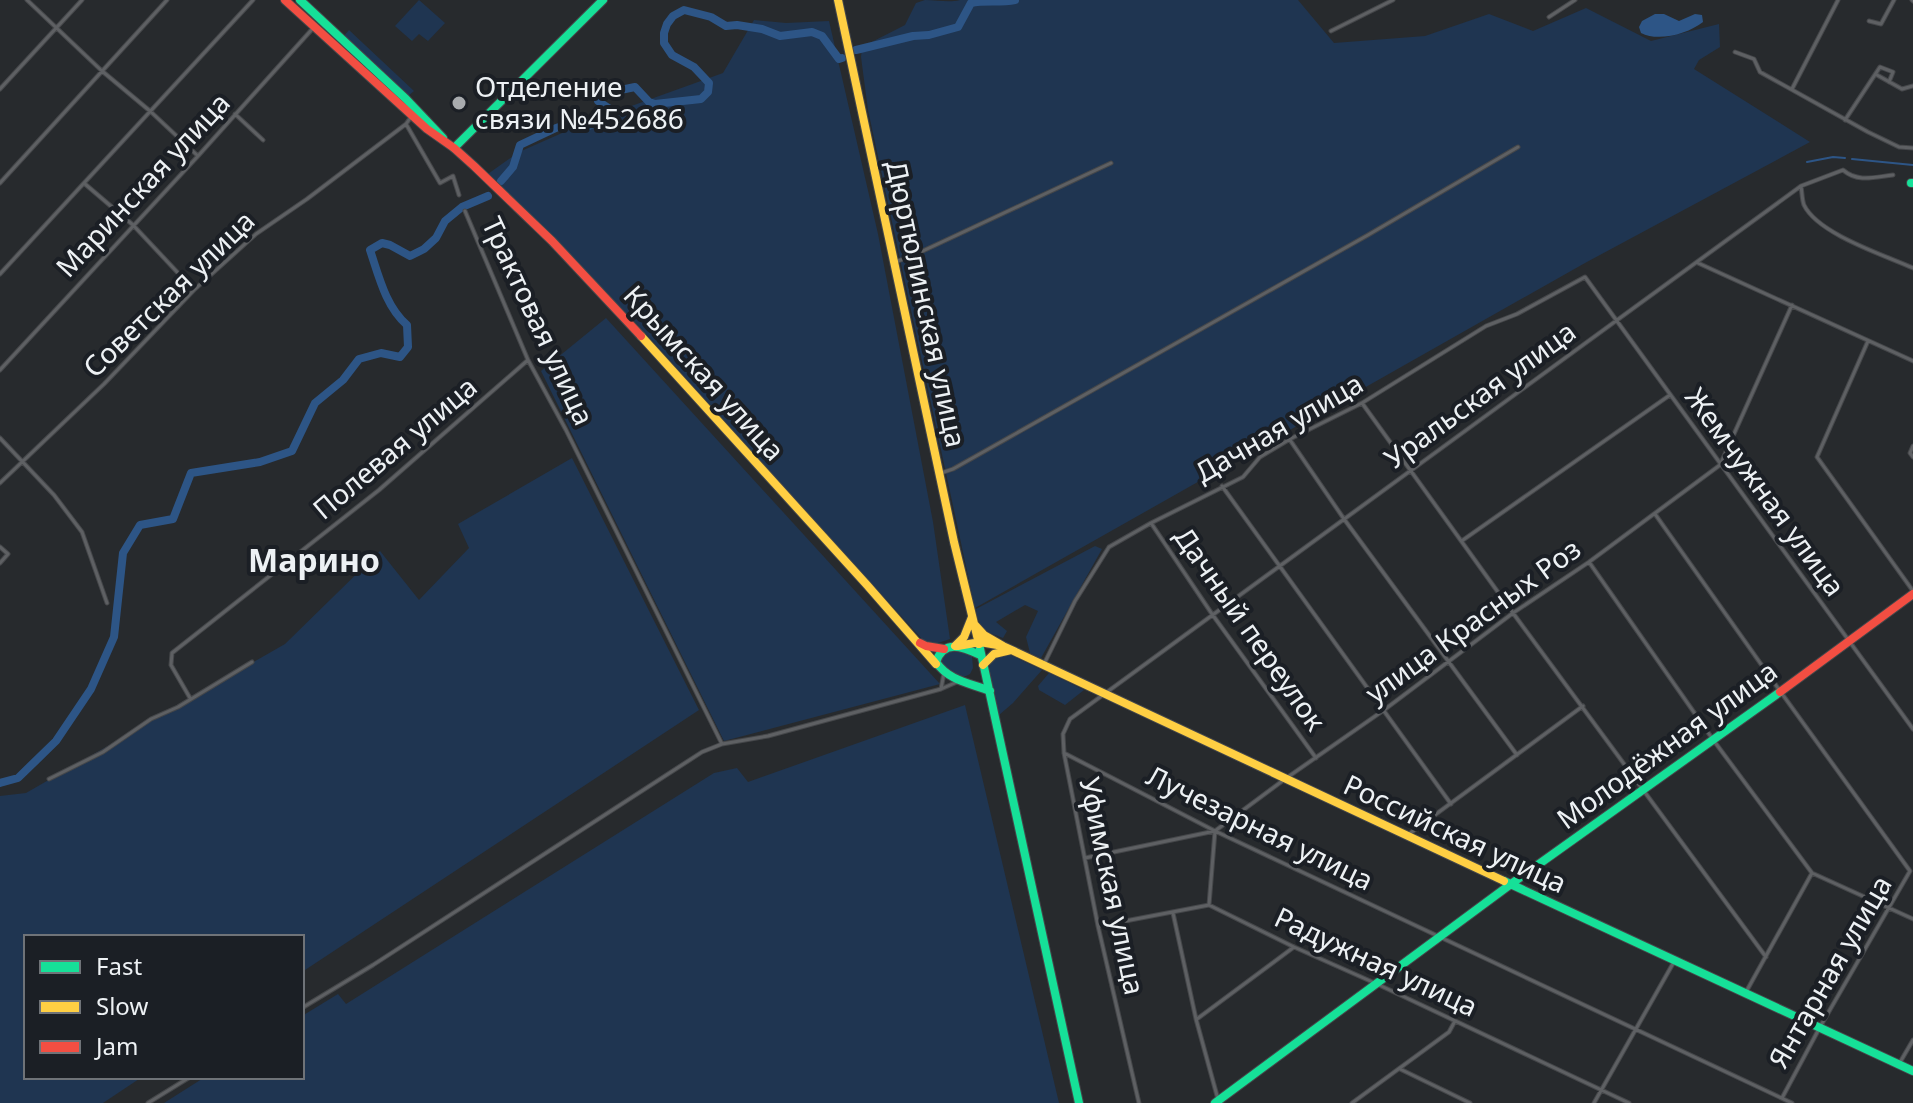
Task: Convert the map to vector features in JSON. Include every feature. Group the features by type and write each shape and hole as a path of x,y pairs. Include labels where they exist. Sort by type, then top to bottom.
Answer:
{"main road":[{"path":"285,0 298,3 406,99 452,146"},
{"path":"452,146 603,0"},
{"name":"Дюртюлинская улица","path":"838,0 980,655"},
{"path":"298,3 315,26 427,129 452,146"},
{"name":"Крымская улица","path":"452,146 552,241 672,368 942,671"},
{"name":"Молодёжная улица","path":"1218,1102 1511,884 1714,741 1913,592"},
{"path":"955,646 964,637 972,617"},
{"path":"972,617 975,627 984,635 1008,648"},
{"path":"915,641 944,649 977,641"},
{"name":"Российская улица","path":"977,641 994,642 1044,664 1913,1071"},
{"path":"955,646 965,647 980,655 983,665 1079,1103"},
{"path":"962,681 972,679 994,654 1008,648"},
{"path":"944,649 936,662 948,677 990,691"}],"street":[{"path":"27,0 198,156"},
{"path":"0,89 82,0"},
{"path":"0,183 167,0"},
{"path":"0,274 253,0"},
{"path":"1331,31 1393,0"},
{"path":"1549,17 1575,0"},
{"path":"1792,89 1838,0"},
{"path":"1869,21 1881,24 1894,0"},
{"name":"Маринская улица","path":"0,369 315,26"},
{"path":"1735,52 1754,59 1760,72 1845,120 1899,147 1912,148"},
{"path":"1845,120 1880,67 1893,72 1889,82"},
{"path":"1875,74 1902,89 1913,86"},
{"path":"235,114 263,140"},
{"name":"Советская улица","path":"0,483 104,384 194,290 256,234 406,124 412,115"},
{"name":"Трактовая улица","path":"406,124 440,183 453,176 459,195"},
{"path":"941,473 1187,339 1518,147"},
{"path":"895,262 1111,163"},
{"name":"Уральская улица","path":"1103,694 1801,186 1843,170 1850,176 1863,179 1893,175"},
{"path":"84,183 133,225 194,290"},
{"path":"1801,186 1803,203 1814,219 1833,233 1913,268"},
{"name":"Трактовая улица","path":"465,211 528,360 722,744"},
{"path":"1698,263 1913,361"},
{"name":"Жемчужная улица","path":"1585,277 1913,729"},
{"name":"Дачная улица","path":"1044,664 1075,601 1109,547 1243,477 1260,457 1362,403 1486,326 1517,314 1585,277"},
{"name":"улица Красных Роз","path":"1084,859 1215,831 1720,465 1792,305"},
{"path":"1868,341 1817,457 1913,592"},
{"name":"Полевая улица","path":"190,698 171,665 172,653 379,490 528,360"},
{"path":"1462,540 1670,395"},
{"path":"1362,403 1766,957"},
{"path":"0,438 54,495 82,532 107,603"},
{"path":"1290,439 1344,519 1517,755"},
{"path":"1913,446 1910,453 1913,457"},
{"path":"1222,486 1451,804"},
{"name":"Янтарная улица","path":"1655,514 1910,871 1782,1098"},
{"name":"Дачный переулок","path":"1151,523 1316,758"},
{"path":"0,547 8,554 0,563"},
{"path":"1589,562 1714,741 1812,873 1913,919"},
{"path":"49,779 103,752 151,719 178,707 252,662"},
{"path":"941,689 942,671"},
{"path":"304,1007 702,752 722,744 768,736 962,681"},
{"name":"Уфимская улица","path":"1103,694 1070,719 1063,734 1064,753 1098,926 1139,1103"},
{"path":"1407,835 1583,706"},
{"name":"Лучезарная улица","path":"1064,753 1215,831 1792,1103"},
{"path":"1098,926 1209,905 1215,831"},
{"path":"1746,993 1812,873"},
{"name":"Радужная улица","path":"1209,905 1629,1103"},
{"path":"1173,913 1218,1102"},
{"path":"1196,1019 1294,947"},
{"path":"1594,1103 1675,960"},
{"path":"1352,1103 1449,1032 1455,1021"},
{"path":"1899,1064 1913,1040"},
{"path":"1400,1069 1470,1103"},
{"path":"148,1103 187,1079"}],"shaded area":[{"path":"419,0 445,23 428,41 419,34 412,41 395,26"},
{"path":"925,0 1298,0 1334,43 1425,36 1489,14 1533,31 1586,8 1651,41 1719,24 1720,47 1699,60 1694,69 1810,142 1585,263 975,608 868,110 861,57 862,47 905,25 916,3"},
{"path":"1655,14 1664,14 1679,21 1695,14 1702,15 1703,22 1673,35 1656,37 1641,33 1639,27 1642,21"},
{"path":"754,20 786,23 829,21 878,234 933,522 950,639 932,645 922,639 637,324 485,176 519,152 587,122 723,73"},
{"path":"349,30 414,91 407,97 343,37"},
{"path":"606,318 940,684 724,741 541,371"},
{"path":"572,458 699,710 304,971 304,935 24,935 24,1079 139,1079 103,1103 0,1103 0,796 26,793 285,644 380,551 419,600 469,548 458,524"},
{"path":"1095,546 1102,549 1041,658 1030,653 1026,637 1038,611 1025,605 996,622 1007,631 1003,638 981,626 976,609"},
{"path":"966,652 972,656 970,674 956,677 939,664 944,654"},
{"path":"1008,654 1042,670 999,715 988,668 995,657"},
{"path":"1049,673 1084,690 1065,705 1039,690 1038,686"},
{"path":"965,705 1059,1103 164,1103 202,1079 304,1079 304,1015 338,994 346,1004 714,773 737,768 748,782"}],"waterway":[{"path":"856,50 958,27 971,3 1015,0"},
{"path":"501,181 513,167 520,145 581,120 588,126 605,119 610,109 598,101 597,96 601,94 635,87 655,104 701,99 708,92 709,83 694,67 672,55 664,43 667,24 684,10 711,17 726,26 762,29 780,36 812,32 822,36 839,59 842,58"},
{"path":"1807,162 1845,158"},
{"path":"1852,159 1913,165"},
{"path":"0,783 18,778 56,741 91,689 114,637 123,553 140,525 173,519 191,473 260,462 292,451 315,403 343,380 359,359 381,353 400,357 408,347 407,325 388,300 370,250 382,243 410,256 436,238 445,221 462,207 488,196"}],"traffic: fast":[{"path":"300,0 443,138"},
{"path":"454,148 603,0"},
{"path":"979,644 1079,1103"},
{"path":"980,655 955,647 944,650 936,662 954,677 990,691"},
{"path":"1215,1103 1511,884 1780,692"},
{"path":"1504,881 1913,1071"}],"traffic: slow":[{"path":"838,0 954,542 979,644"},
{"path":"641,336 936,664"},
{"path":"955,646 964,637 972,617"},
{"path":"974,624 984,635 1003,646"},
{"path":"958,646 980,642 1003,646 1504,881"},
{"path":"983,665 994,654 1011,650"}],"traffic: jam":[{"path":"285,0 427,129 474,166 552,241 641,336"},
{"path":"1780,692 1913,594"},
{"path":"920,643 944,649"}],"place":[{"name":"Отделение связи №452686","path":"459,103"}],"district":[{"name":"Марино","path":"314,561"}]}
